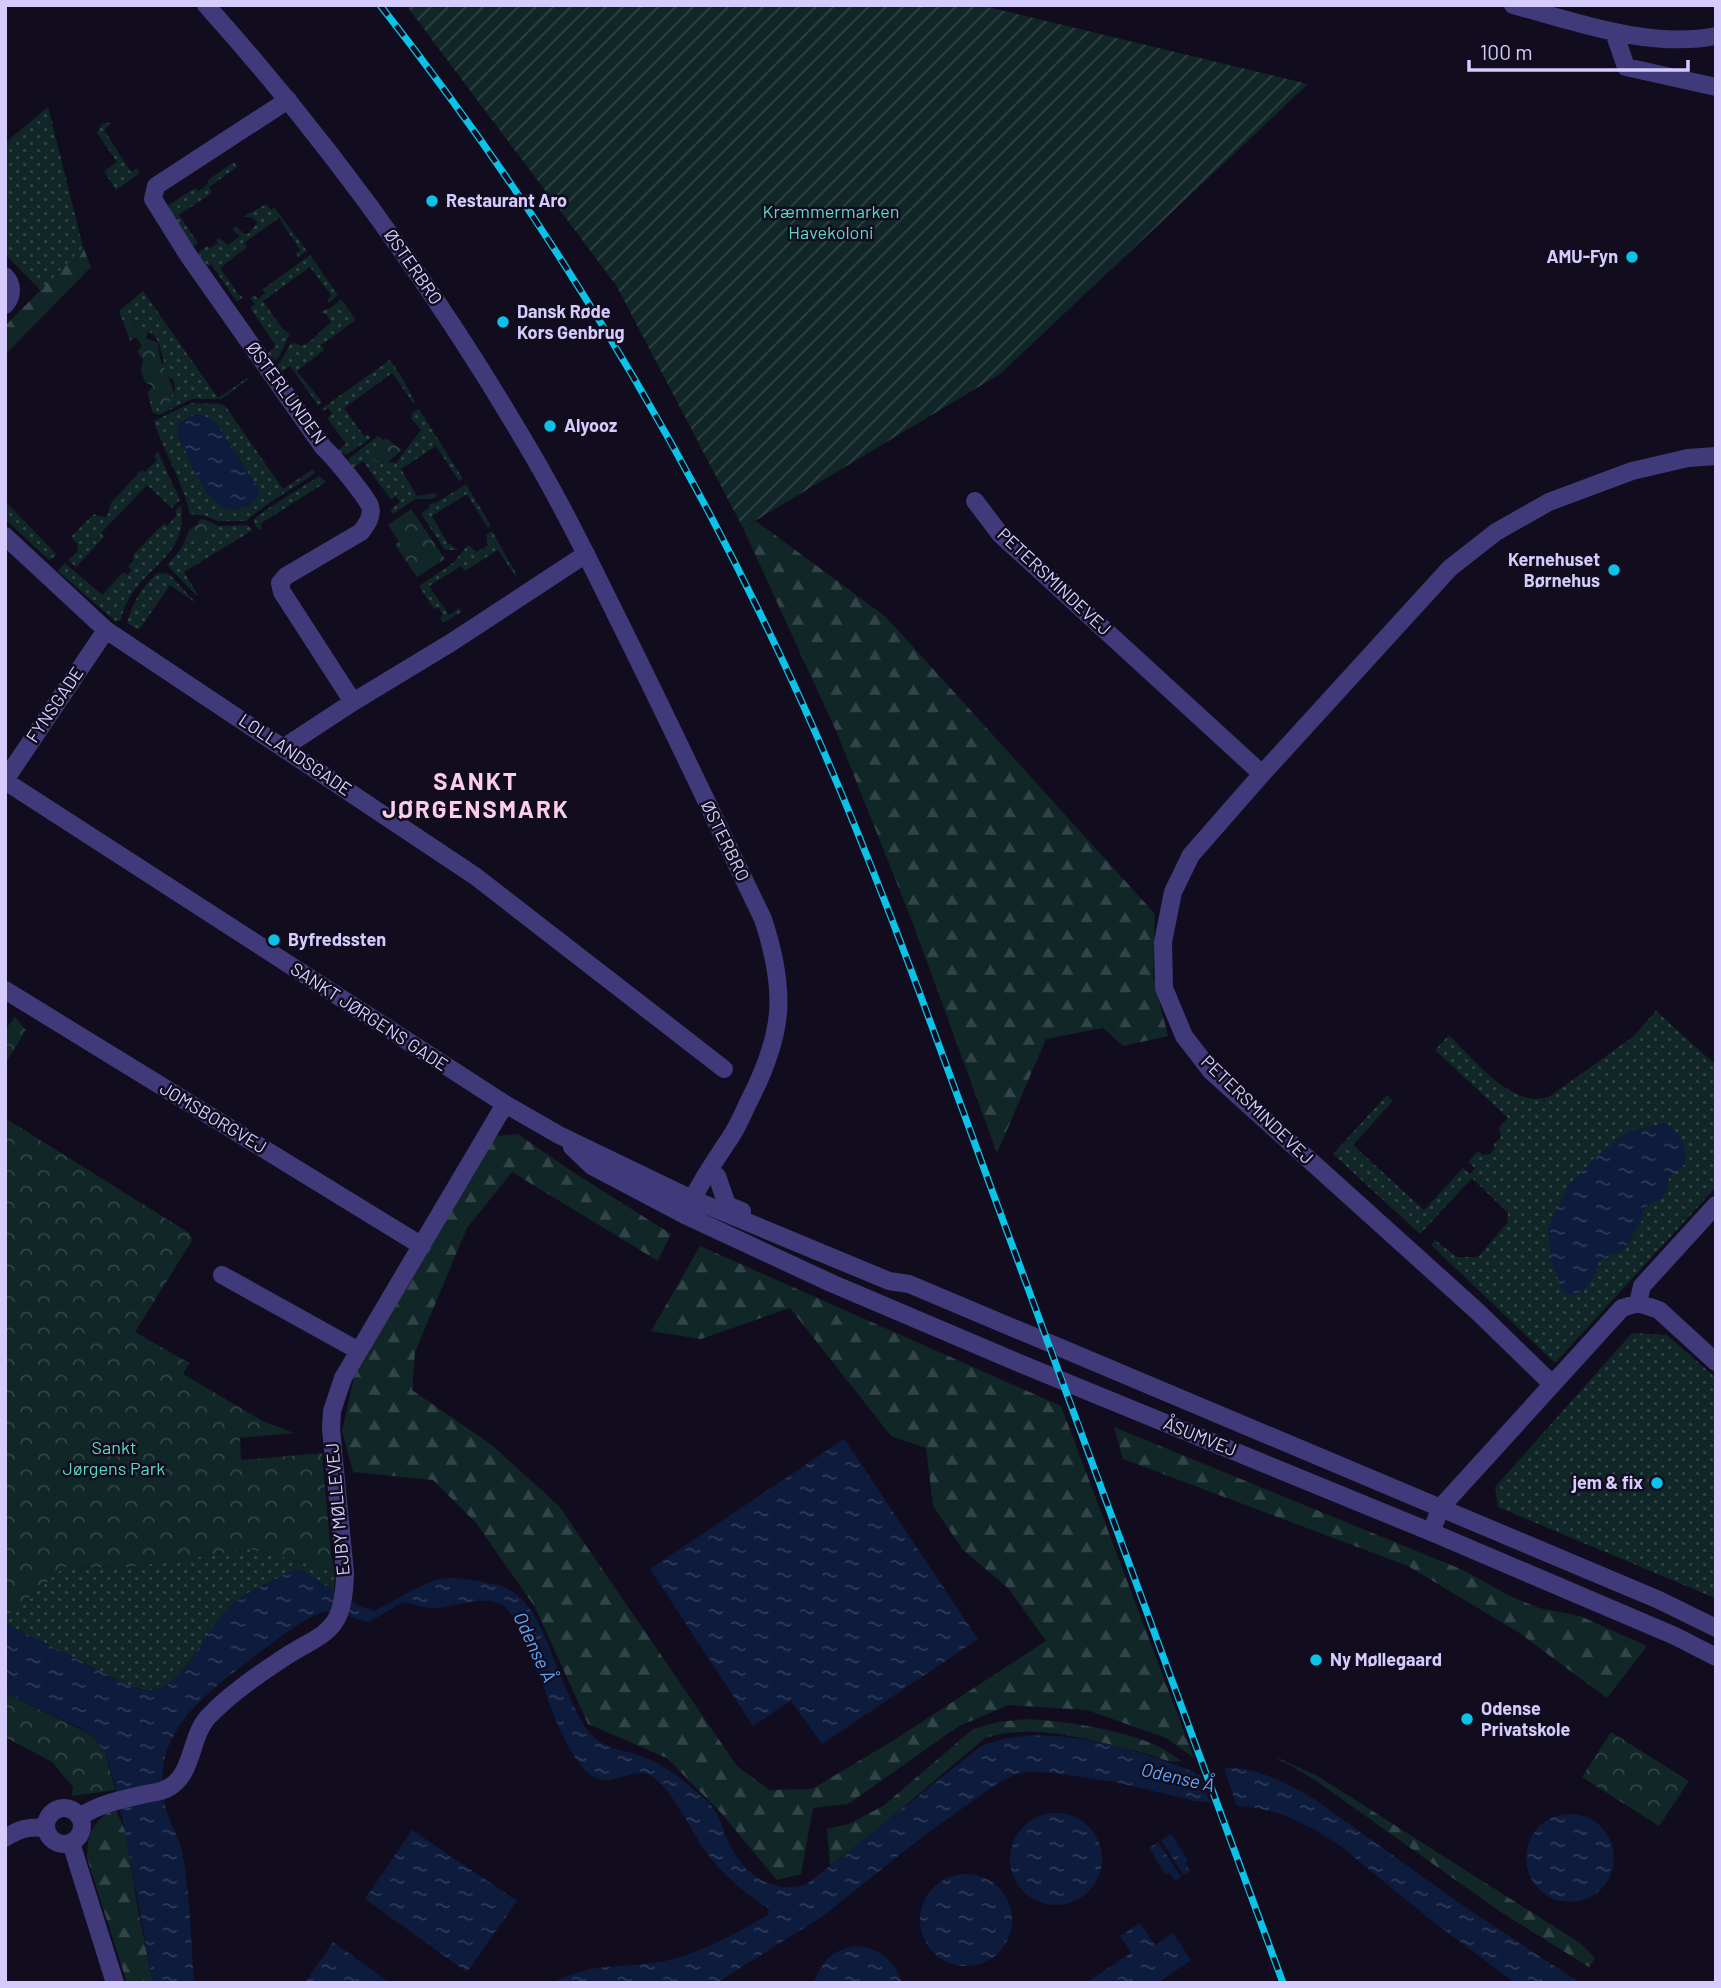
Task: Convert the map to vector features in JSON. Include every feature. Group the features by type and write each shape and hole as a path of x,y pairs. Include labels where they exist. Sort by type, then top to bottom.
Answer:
{"street":[{"name":"ØSTERBRO","path":"206,5 288,100 362,195 454,325 534,456 586,554 763,919 779,979 780,1013 772,1051 694,1210"},
{"path":"1513,5 1614,32 1697,39 1716,36"},
{"path":"1614,32 1626,67 1716,87"},
{"name":"ØSTERLUNDEN","path":"288,100 156,186 153,199 189,257 267,368 370,507 370,521 361,531 286,576 280,583 282,592 353,702"},
{"path":"5,304 12,290 7,278"},
{"name":"PETERSMINDEVEJ","path":"1552,1384 1469,1304 1211,1071 1184,1036 1164,988 1163,942 1173,892 1191,855 1450,568 1496,531 1549,502 1632,471 1688,458 1716,456"},
{"name":"PETERSMINDEVEJ","path":"975,501 1000,534 1262,774"},
{"name":"LOLLANDSGADE","path":"5,536 106,630 475,876 724,1069"},
{"path":"283,748 586,554"},
{"name":"FYNSGADE","path":"5,781 106,630"},
{"name":"SANKT JØRGENS GADE","path":"5,781 505,1104 559,1135 592,1166 694,1210"},
{"name":"JOMSBORGVEJ","path":"5,990 422,1246"},
{"name":"EJBY MØLLEVEJ","path":"80,1817 91,1809 115,1801 167,1789 180,1779 189,1763 194,1738 207,1717 277,1662 320,1638 336,1620 345,1595 345,1573 331,1429 332,1411 343,1378 505,1104"},
{"name":"ØSTERBRO","path":"694,1210 718,1176 730,1140"},
{"path":"718,1176 727,1205 909,1284"},
{"path":"1639,1303 1642,1286 1716,1205"},
{"name":"ÅSUMVEJ","path":"694,1210 888,1281 909,1284 1660,1600 1716,1628"},
{"name":"ÅSUMVEJ","path":"694,1210 831,1283 1431,1532 1675,1636 1716,1657"},
{"path":"222,1275 359,1351"},
{"path":"1431,1532 1441,1507 1622,1308 1639,1303 1659,1310 1716,1362"},
{"path":"61,1807 76,1812 80,1817 81,1833 71,1843 57,1843 50,1838 45,1828 49,1815 61,1807"},
{"path":"5,1838 22,1828 45,1828"},
{"path":"71,1843 115,1983"}],"green space":[{"name":"Kræmmermarken Havekoloni","path":"406,5 980,5 1308,84 1000,374 743,528 616,285"},
{"path":"48,107 83,247 41,291 5,254 5,143"},
{"path":"105,123 111,123 104,130 131,172 137,168 140,173 116,190 104,171 117,162 97,133"},
{"path":"234,162 237,167 209,187 212,193 179,215 198,243 191,248 165,207 195,188 198,191 202,189 209,179"},
{"path":"266,204 271,210 274,207 307,251 298,257 296,253 300,250 279,218 244,243 247,247 220,268 243,297 237,302 211,264 208,266 202,260 199,261 198,253 207,246 210,248 218,243 216,240 219,238 228,245 240,236 232,229 236,226 248,234 258,222 251,217 243,217"},
{"path":"83,247 91,267 5,355 5,326"},
{"path":"310,255 338,295 329,303 329,292 310,267 263,301 281,327 290,334 279,357 268,360 266,354 276,346 250,308 255,304 250,298 254,295 258,299 265,293 263,289"},
{"path":"143,291 218,398 249,379 221,399 192,399 159,415 152,412 149,397 169,398 175,390 174,380 165,375 160,345 155,336 148,331 146,338 125,320 137,337 130,341 119,311"},
{"path":"341,299 356,320 321,345 324,350 297,371 322,402 318,405 290,366 280,373 275,368 290,344 302,346 331,323 327,315 320,312"},
{"path":"131,317 146,338 158,343 160,358 174,393 168,407 154,405 147,393 153,386 145,382 141,371 143,359 137,352 142,346 124,319"},
{"path":"390,360 415,402 413,403 392,373 344,408 364,436 368,434 371,438 346,455 344,453 340,456 337,451 346,444 327,418 332,414 328,408 323,411 321,409"},
{"path":"191,403 222,404 226,407 283,489 313,469 315,473 246,521 217,521 190,514 183,490 154,421"},
{"path":"419,409 463,479 459,481 436,446 401,469 417,496 435,493 437,496 432,499 415,499 393,514 390,510 400,502 396,496 391,500 363,461 351,469 346,465 350,462 348,459 378,436 383,440 376,446 377,462 396,463 421,430 411,418 412,413"},
{"path":"386,438 402,450 387,463 377,462 370,455"},
{"path":"158,452 180,500 172,508 147,485 101,533 104,537 76,567 68,560 77,552 78,545 71,537 94,514 107,517 111,503 141,470 145,472 157,460 154,456"},
{"path":"319,476 326,482 260,524 260,530 255,526 254,519"},
{"path":"466,484 491,526 488,528 467,494 432,516 447,542 458,550 445,550 422,515 430,504"},
{"path":"5,501 57,555 49,560 5,519"},
{"path":"181,505 181,524 177,540 169,553 137,587 127,602 121,620 115,621 58,571 65,563 102,595 123,572 127,575 132,570 128,567 133,561 133,555 164,523 167,526 177,515 175,511"},
{"path":"411,509 445,559 417,577 395,545 399,542 388,525"},
{"path":"200,519 206,520 213,531 205,538 194,539 187,536 189,530 198,524"},
{"path":"206,520 219,526 247,525 253,530 184,572 197,596 167,565 180,550 187,536 212,531"},
{"path":"756,521 886,617 1155,914 1153,977 1168,1036 1123,1046 1103,1028 1046,1039 997,1153 912,921 837,733 743,528"},
{"path":"492,531 517,575 515,576 498,550 465,571 461,566 429,586 449,615 459,608 461,612 443,623 440,618 443,615 438,607 434,609 419,586 453,563 468,545 477,552 488,545 486,535"},
{"path":"158,573 169,574 196,603 170,585 139,630 127,623 129,616 142,590"},
{"path":"1656,1011 1716,1065 1716,1187 1555,1363 1431,1245 1435,1240 1457,1257 1478,1257 1507,1223 1508,1213 1472,1178 1420,1234 1333,1154 1387,1095 1393,1101 1353,1145 1424,1210 1463,1168 1470,1174 1475,1168 1468,1162 1478,1151 1482,1155 1490,1154 1494,1150 1494,1144 1501,1137 1499,1128 1508,1118 1435,1050 1449,1035 1495,1080 1509,1090 1537,1099 1550,1096 1634,1036"},
{"path":"15,1017 26,1030 5,1064 5,1030"},
{"name":"Sankt Jørgens Park","path":"5,1118 189,1233 193,1239 135,1332 189,1363 183,1374 263,1421 294,1433 240,1438 241,1460 322,1453 331,1555 335,1571 250,1549 123,1568 64,1567 5,1618"},
{"path":"518,1134 671,1234 658,1261 512,1172 467,1228 415,1352 412,1390 493,1446 559,1506 737,1766 770,1790 812,1789 894,1740 1046,1641 1008,1588 963,1550 933,1506 926,1448 891,1436 790,1308 701,1339 651,1331 700,1246 1061,1406 1194,1758 1166,1738 1087,1710 1009,1705 959,1726 848,1804 813,1808 801,1874 777,1880 722,1814 667,1758 588,1724 535,1607 476,1523 433,1480 353,1472 342,1431 354,1377 496,1136"},
{"path":"1632,1333 1667,1335 1716,1378 1715,1598 1498,1507 1495,1487"},
{"path":"1114,1427 1463,1570 1510,1596 1539,1608 1580,1616 1647,1646 1607,1698 1518,1632 1408,1566 1123,1459"},
{"path":"250,1549 335,1571 334,1591 301,1570 252,1591 229,1609 180,1673 161,1688 149,1690 130,1686 5,1623 5,1618 64,1567 123,1568"},
{"path":"5,1693 92,1735 105,1752 115,1790 72,1796 73,1787 52,1762 5,1737"},
{"path":"1027,1719 1074,1724 1124,1734 1157,1746 1182,1761 1166,1760 1063,1734 1024,1732 985,1738 830,1866 827,1829 849,1824 883,1806 973,1729 997,1722"},
{"path":"1611,1732 1689,1781 1659,1826 1582,1777"},
{"path":"1277,1758 1316,1775 1580,1943 1595,1958 1589,1967 1499,1911 1315,1780"},
{"path":"115,1808 126,1833 153,1983 127,1983 87,1858 93,1828"}],"water":[{"path":"200,414 215,421 260,491 249,505 243,508 229,509 218,504 201,483 187,455 177,433 178,424"},
{"path":"1666,1123 1682,1140 1685,1164 1669,1177 1667,1190 1662,1198 1646,1207 1642,1220 1622,1252 1610,1254 1599,1262 1591,1282 1579,1293 1574,1296 1562,1291 1551,1260 1548,1229 1567,1188 1594,1158 1629,1131"},
{"path":"844,1439 978,1639 822,1744 791,1701 753,1726 650,1569"},
{"name":"Odense Å","path":"296,1569 359,1606 374,1611 420,1586 441,1579 478,1581 501,1586 515,1593 532,1611 538,1622 575,1709 594,1738 657,1763 688,1785 716,1812 741,1863 770,1884 794,1887 807,1884 980,1747 1004,1739 1059,1736 1116,1746 1170,1763 1196,1775 1240,1768 1283,1783 1313,1798 1462,1905 1580,1983 1515,1983 1427,1917 1342,1847 1312,1828 1281,1814 1257,1808 1195,1801 1115,1782 1029,1772 1014,1775 995,1785 922,1837 823,1916 716,1983 553,1983 595,1968 665,1961 693,1953 769,1914 767,1906 740,1888 712,1860 659,1782 645,1773 603,1780 582,1767 563,1736 519,1626 502,1605 477,1601 434,1608 403,1602 369,1622 327,1612 320,1613 290,1630 237,1670 187,1716 166,1753 162,1775 164,1800 183,1855 194,1983 153,1983 122,1816 105,1752 92,1735 5,1693 5,1623 130,1686 145,1690 157,1689 170,1683 178,1675 219,1618 234,1603"},
{"path":"1056,1813 1074,1816 1089,1826 1099,1841 1102,1859 1099,1877 1089,1892 1074,1902 1056,1905 1038,1902 1023,1892 1013,1877 1010,1859 1013,1841 1023,1826 1038,1816"},
{"path":"1570,1814 1595,1821 1607,1833 1614,1858 1607,1883 1595,1895 1570,1902 1545,1895 1533,1883 1526,1858 1533,1833 1545,1821"},
{"path":"412,1830 517,1901 467,1972 365,1899"},
{"path":"1171,1834 1188,1860 1185,1863 1190,1871 1184,1875 1161,1840"},
{"path":"1158,1842 1181,1877 1175,1881 1170,1873 1166,1875 1149,1848"},
{"path":"966,1874 983,1878 998,1888 1008,1903 1012,1920 1008,1937 998,1952 983,1962 966,1966 949,1962 934,1952 924,1937 920,1920 924,1903 934,1888 949,1878"},
{"path":"1140,1923 1155,1945 1173,1933 1191,1960 1157,1983 1086,1983 1131,1953 1120,1936"},
{"path":"333,1942 390,1983 305,1983"},
{"path":"856,1946 872,1949 885,1957 896,1968 902,1983 814,1983 820,1968 829,1957"}],"pier":[{"path":"1223,1765 1238,1810 1212,1807 1199,1771"}],"railway":[{"path":"380,5 500,169 611,339 711,516 800,698 859,837 914,978 1283,1983"}],"place":[{"name":"Restaurant Aro","path":"432,201"},
{"name":"AMU-Fyn","path":"1632,257"},
{"name":"Dansk Røde Kors Genbrug","path":"503,322"},
{"name":"Alyooz","path":"550,426"},
{"name":"Kernehuset Børnehus","path":"1614,570"},
{"name":"Byfredssten","path":"274,940"},
{"name":"jem & fix","path":"1657,1483"},
{"name":"Ny Møllegaard","path":"1316,1660"},
{"name":"Odense Privatskole","path":"1467,1719"}],"district":[{"name":"SANKT JØRGENSMARK","path":"476,796"}]}
